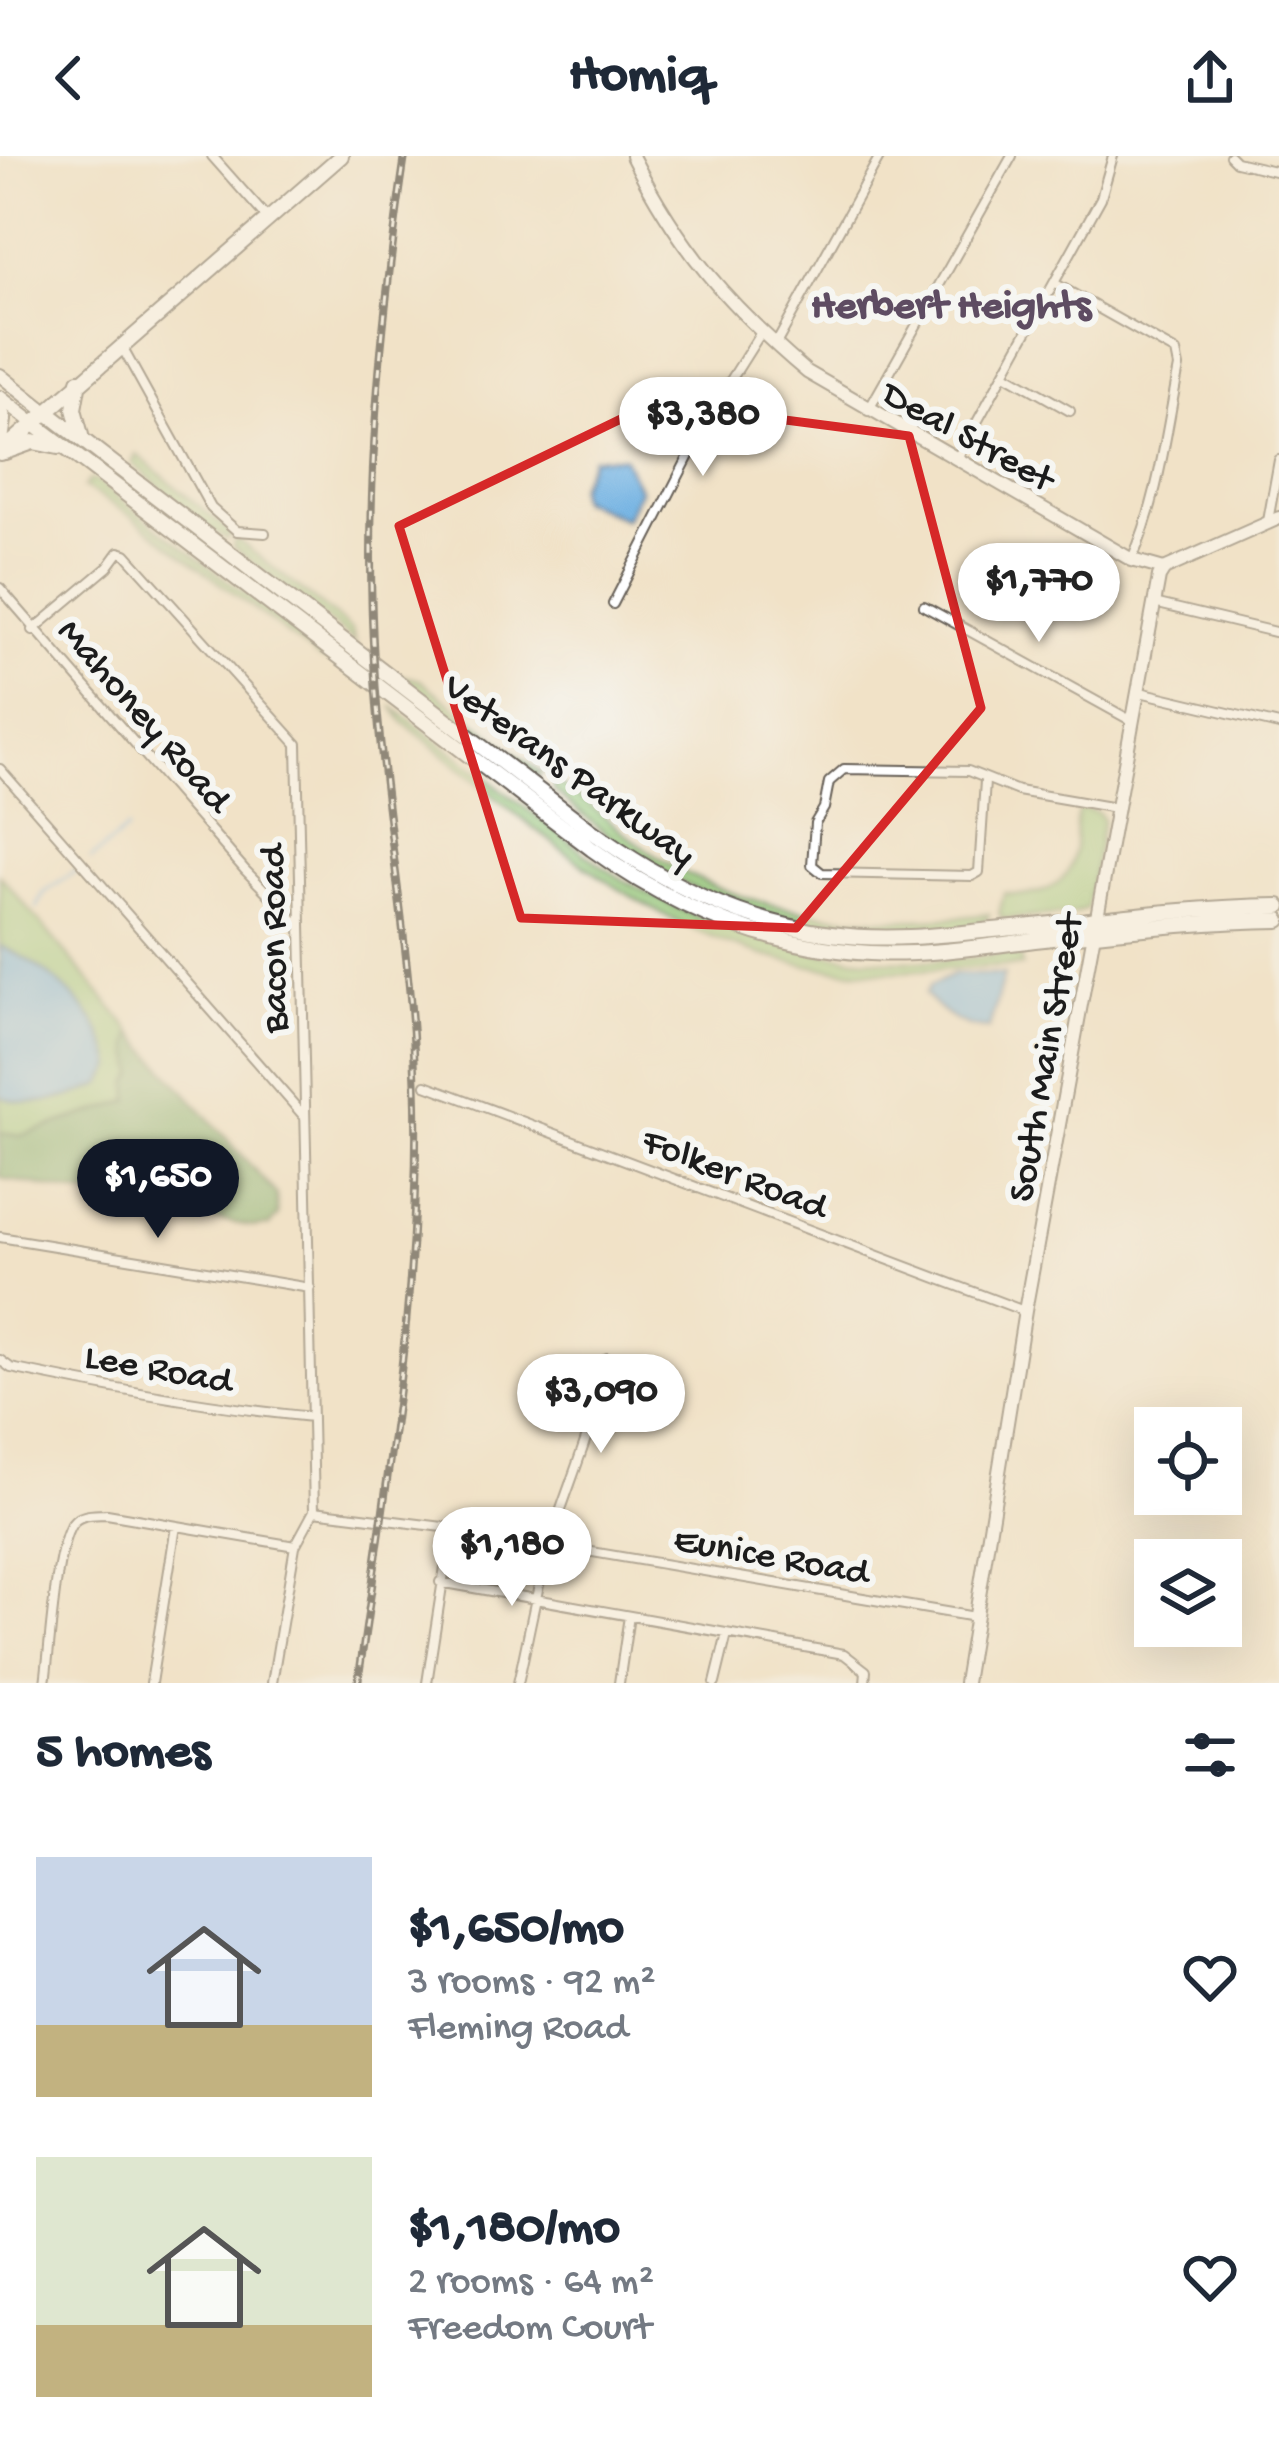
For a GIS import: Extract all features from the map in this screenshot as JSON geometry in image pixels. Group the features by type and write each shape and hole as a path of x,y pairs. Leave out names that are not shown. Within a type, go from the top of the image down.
{"main road":[{"path":"0,451 341,156"},
{"path":"80,381 74,410 83,440"},
{"path":"0,408 4,420 0,451"},
{"name":"Veterans Parkway","path":"46,411 590,830 636,863 698,896 786,926 870,938 1279,920"},
{"name":"Veterans Parkway","path":"33,422 592,849 692,910 782,940 869,953 953,950 1215,907 1279,906"},
{"path":"0,451 39,442 68,450"}],"street":[{"path":"212,156 268,219"},
{"name":"Deal Street","path":"632,156 684,247 760,334 808,373 1132,560 1164,569"},
{"path":"775,345 880,156"},
{"path":"868,411 1012,156"},
{"path":"956,461 1101,199 1113,156"},
{"path":"1233,159 1279,172"},
{"path":"1054,283 1175,352 1179,367 1157,487 1132,560"},
{"path":"613,604 714,407 760,334"},
{"path":"120,344 211,508 237,531 265,533"},
{"path":"1005,374 1070,411"},
{"name":"Veterans Parkway","path":"0,375 46,411"},
{"name":"Veterans Parkway","path":"0,397 33,422"},
{"path":"1164,569 1273,520 1279,460"},
{"name":"Bacon Road","path":"33,630 119,553 126,554 297,744 314,1511"},
{"name":"South Main Street","path":"965,1683 1025,1311 1164,569"},
{"name":"Mahoney Road","path":"0,588 245,870 301,926"},
{"path":"1154,603 1279,633"},
{"path":"924,606 1133,722"},
{"path":"1140,692 1279,725"},
{"path":"0,769 304,1116"},
{"path":"985,781 983,859 979,872 972,876 815,870 815,823 824,808 829,782 844,769 968,771 1018,791 1118,808"},
{"name":"Folker Road","path":"426,1085 1025,1311"},
{"path":"0,1237 310,1288"},
{"path":"518,1683 549,1544 599,1402 608,1358"},
{"name":"Lee Road","path":"0,1360 10,1368 126,1391 312,1417"},
{"path":"272,1683 295,1546 314,1511"},
{"name":"Eunice Road","path":"314,1511 451,1528 974,1617"},
{"path":"45,1683 64,1545 73,1523 82,1515 107,1514 295,1546"},
{"path":"151,1683 176,1526"},
{"path":"427,1683 451,1528"},
{"path":"440,1582 848,1657 866,1671 865,1683"},
{"path":"619,1683 628,1616"},
{"path":"716,1683 728,1634"}],"highlighted area":[{"path":"654,403 909,436 981,708 796,928 521,918 399,526"}],"green space":[{"path":"136,454 231,533 227,539 132,463"},
{"path":"89,480 338,664 320,659 133,517 84,487"},
{"path":"134,492 183,522 368,670"},
{"path":"235,538 352,630 356,643 233,547"},
{"path":"399,675 420,680 542,774 534,776 519,766"},
{"path":"392,706 603,867 698,917 798,949 850,957 903,961 1010,953 1020,957 1022,966 840,970 775,959 715,939 658,912 553,843 403,722"},
{"path":"552,780 664,861 741,896 781,907 863,918 989,914 988,918 950,930 872,930 765,914 697,890 634,854 554,791"},
{"path":"1085,809 1103,820 1087,909 1003,919 999,914 1004,893 1036,893 1063,878 1073,858 1077,816"},
{"path":"597,844 673,890 718,910 895,944 976,940 944,946 857,947 794,939 703,910"},
{"path":"0,875 175,1086 20,1136 0,1133"},
{"path":"132,1032 276,1194 278,1215 269,1226 254,1227 0,1178 0,1133 20,1136 130,1101 129,1083 135,1074"}],"water":[{"path":"623,457 640,490 625,519 579,499 578,487 592,458"},
{"path":"0,946 54,979 86,1011 113,1067 101,1085 37,1102 0,1096"},
{"path":"955,974 1004,975 989,1029 953,1019 925,994 930,986"}],"waterway":[{"path":"91,859 127,829"},
{"path":"37,908 44,893 79,869"}],"railway":[{"path":"358,1683 398,1395 415,1178 414,1049 378,718 371,598 376,408 405,156"}],"district":[{"name":"Herbert Heights","path":"951,301"}]}
